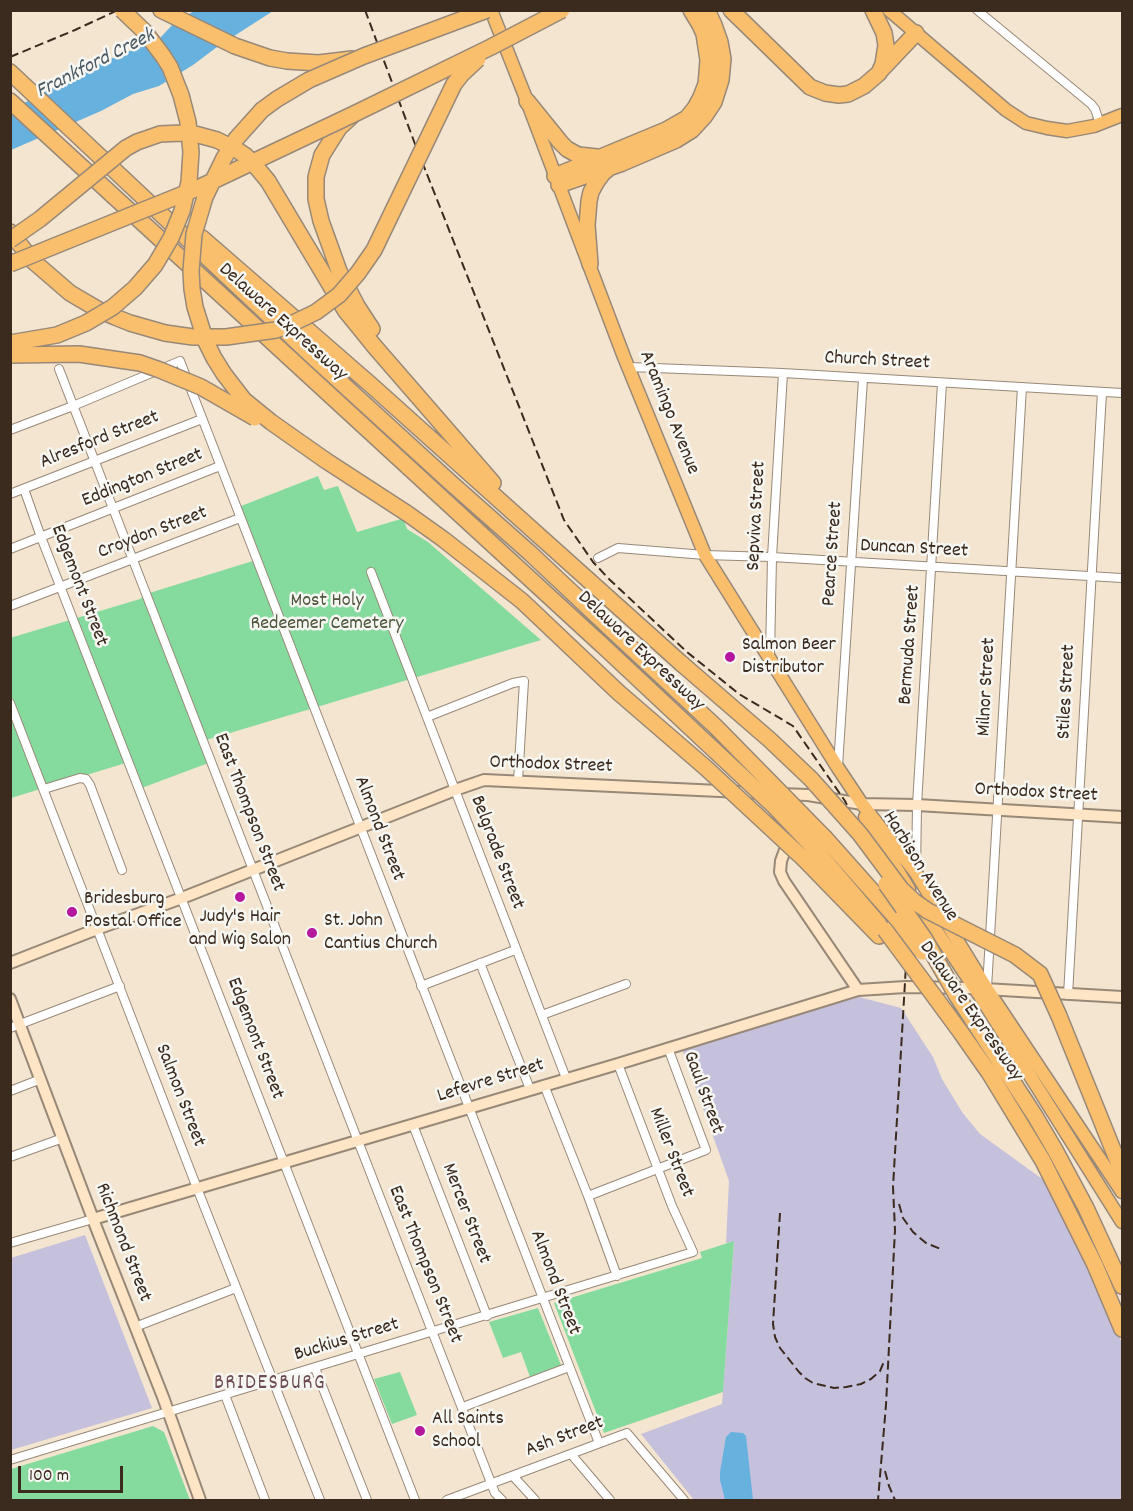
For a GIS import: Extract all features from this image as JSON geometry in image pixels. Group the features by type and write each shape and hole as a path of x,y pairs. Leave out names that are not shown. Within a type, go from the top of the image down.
{"highway":[{"path":"10,343 41,338 72,329 100,315 119,302 155,265 171,238 182,211 189,182 191,152 183,102 176,81 163,56 145,33 122,10"},
{"path":"161,10 235,46 270,58 319,63 364,56"},
{"path":"10,264 187,193 354,114 562,10"},
{"path":"527,101 567,149 578,155 606,162 676,125 687,118 695,108 706,84 708,60 704,34 691,10"},
{"path":"557,180 676,140 692,130 704,117 714,102 721,80 723,59 720,42 706,10"},
{"path":"730,10 806,82 817,90 831,94 848,94 864,87 916,33"},
{"path":"873,10 880,22 886,45 879,73"},
{"path":"325,460 244,400 224,374 206,342 197,315 192,289 191,252 198,216 205,197 236,139 261,110 292,89 364,56 492,13"},
{"path":"10,232 33,261 70,292 99,310 130,323 165,333 193,337 226,337 276,330 316,312 339,295 358,273 374,250 454,84 491,47"},
{"name":"Delaware Expressway","path":"10,72 321,364 530,553 717,727 937,1000 990,1074 1043,1161 1086,1208 1122,1286"},
{"name":"Delaware Expressway","path":"12,102 602,645 775,807 815,849 898,920 957,996 1035,1116 1122,1329"},
{"path":"354,114 339,128 326,146 318,165 315,188 318,210 339,271 366,322 423,401"},
{"path":"74,130 363,377 682,664 761,732 811,779 860,834 901,889 915,902 928,911 1015,955 1040,974 1120,1161 1122,1172"},
{"path":"10,240 40,219 126,148 137,142 160,134 195,134 217,140 237,150 261,171 268,181 345,310 486,475 574,567"},
{"path":"590,264 587,219 589,201 606,162"},
{"path":"10,355 79,354 121,359 160,369 221,398 325,460 443,539 522,601 618,692 706,768 815,849"},
{"path":"682,664 813,794 861,850 924,938 957,996"}],"main road":[{"path":"889,10 1006,110 1026,123 1067,131 1100,124 1122,115"},
{"name":"Aramingo Avenue","path":"492,13 680,497 705,555 862,804"},
{"name":"Harbison Avenue","path":"862,804 916,873 981,989 1122,1222"},
{"name":"Harbison Avenue","path":"862,804 865,819 913,895 1122,1192"}],"street":[{"path":"977,10 1091,104 1098,115 1100,124"},
{"name":"Almond Street","path":"73,406 180,361 599,1443"},
{"name":"Church Street","path":"629,367 783,373 1122,393"},
{"name":"East Thompson Street","path":"59,369 495,1493 502,1500"},
{"name":"Sepviva Street","path":"770,661 772,557 783,373"},
{"name":"Pearce Street","path":"838,768 863,379"},
{"name":"Bermuda Street","path":"916,873 917,805 942,383"},
{"name":"Milnor Street","path":"981,989 998,809 1022,387"},
{"name":"Stiles Street","path":"1068,994 1102,392"},
{"path":"10,430 73,406"},
{"name":"Alresford Street","path":"10,494 202,419"},
{"name":"Eddington Street","path":"10,549 220,466"},
{"name":"Edgemont Street","path":"24,489 415,1500"},
{"name":"Croydon Street","path":"10,606 240,518"},
{"name":"Duncan Street","path":"598,558 618,548 705,555 1122,578"},
{"name":"Belgrade Street","path":"371,572 566,1078"},
{"path":"427,717 513,683 524,681 518,781"},
{"name":"Salmon Street","path":"10,703 320,1500"},
{"path":"44,789 80,778 86,779 122,870"},
{"name":"Orthodox Street","path":"10,963 484,780 808,795 862,804 1122,817"},
{"path":"808,795 802,801 794,822 781,861 780,872 858,990"},
{"path":"421,986 515,950"},
{"path":"480,963 530,1089"},
{"path":"542,1015 626,984"},
{"path":"16,1027 120,986"},
{"name":"Lefevre Street","path":"10,1243 618,1064 858,990 905,987 981,989 1122,997"},
{"name":"Richmond Street","path":"10,999 16,1027 41,1079 200,1500"},
{"name":"Gaul Street","path":"657,1168 706,1149 668,1048"},
{"name":"Miller Street","path":"618,1064 672,1206 693,1252"},
{"path":"10,1092 41,1079"},
{"path":"544,1086 617,1276"},
{"name":"Mercer Street","path":"412,1125 487,1316"},
{"path":"10,1157 63,1138"},
{"path":"588,1196 657,1168"},
{"name":"Buckius Street","path":"10,1460 693,1252"},
{"path":"135,1327 236,1288"},
{"path":"463,1407 569,1367"},
{"path":"315,1368 367,1500"},
{"path":"225,1395 265,1500"},
{"name":"Ash Street","path":"447,1500 627,1433 684,1500"},
{"path":"571,1454 610,1500"},
{"path":"513,1476 535,1500"},
{"path":"489,1500 495,1493"}],"shaded area":[{"path":"859,997 901,1008 933,1057 942,1079 962,1112 980,1134 1045,1181 1063,1205 1122,1343 1122,1500 694,1500 641,1434 722,1404 734,1242 726,1243 729,1181 682,1049"},
{"path":"85,1235 152,1408 11,1450 11,1258"}],"green space":[{"name":"Most Holy Redeemer Cemetery","path":"318,476 324,490 338,486 357,532 401,519 407,529 428,542 541,640 203,741 211,762 139,789 129,762 11,798 10,638 140,599 146,594 256,560 236,508"},
{"path":"734,1241 723,1392 604,1433 554,1303 702,1258 700,1252"},
{"path":"538,1308 561,1365 530,1377 521,1352 503,1358 489,1322"},
{"path":"400,1372 417,1415 392,1424 374,1379"},
{"path":"153,1426 164,1432 190,1500 11,1500 11,1469"}],"water":[{"name":"Frankford Creek","path":"194,11 273,11 159,86 133,94 101,111 11,150 11,110 96,65 160,38 174,23"},
{"path":"731,1432 743,1433 746,1436 753,1500 725,1500 720,1472 726,1437"}],"railway":[{"path":"10,57 118,10"},
{"path":"365,10 415,144 564,520 593,562 687,652 739,694 793,726 845,801 851,814 890,872 901,900 906,932 906,965 893,1187 895,1230 886,1405 878,1500"},
{"path":"899,1204 903,1218 913,1232 926,1243 943,1250"},
{"path":"780,1213 773,1324 780,1348 805,1378 813,1383 834,1388 861,1384 871,1379 880,1371 885,1359"},
{"path":"885,1471 895,1500"}],"place":[{"name":"Salmon Beer Distributor","path":"730,657"},
{"name":"Judy's Hair and Wig Salon","path":"240,897"},
{"name":"Bridesburg Postal Office","path":"72,912"},
{"name":"St. John Cantius Church","path":"312,933"},
{"name":"All Saints School","path":"420,1431"}],"district":[{"name":"BRIDESBURG","path":"270,1385"}]}
